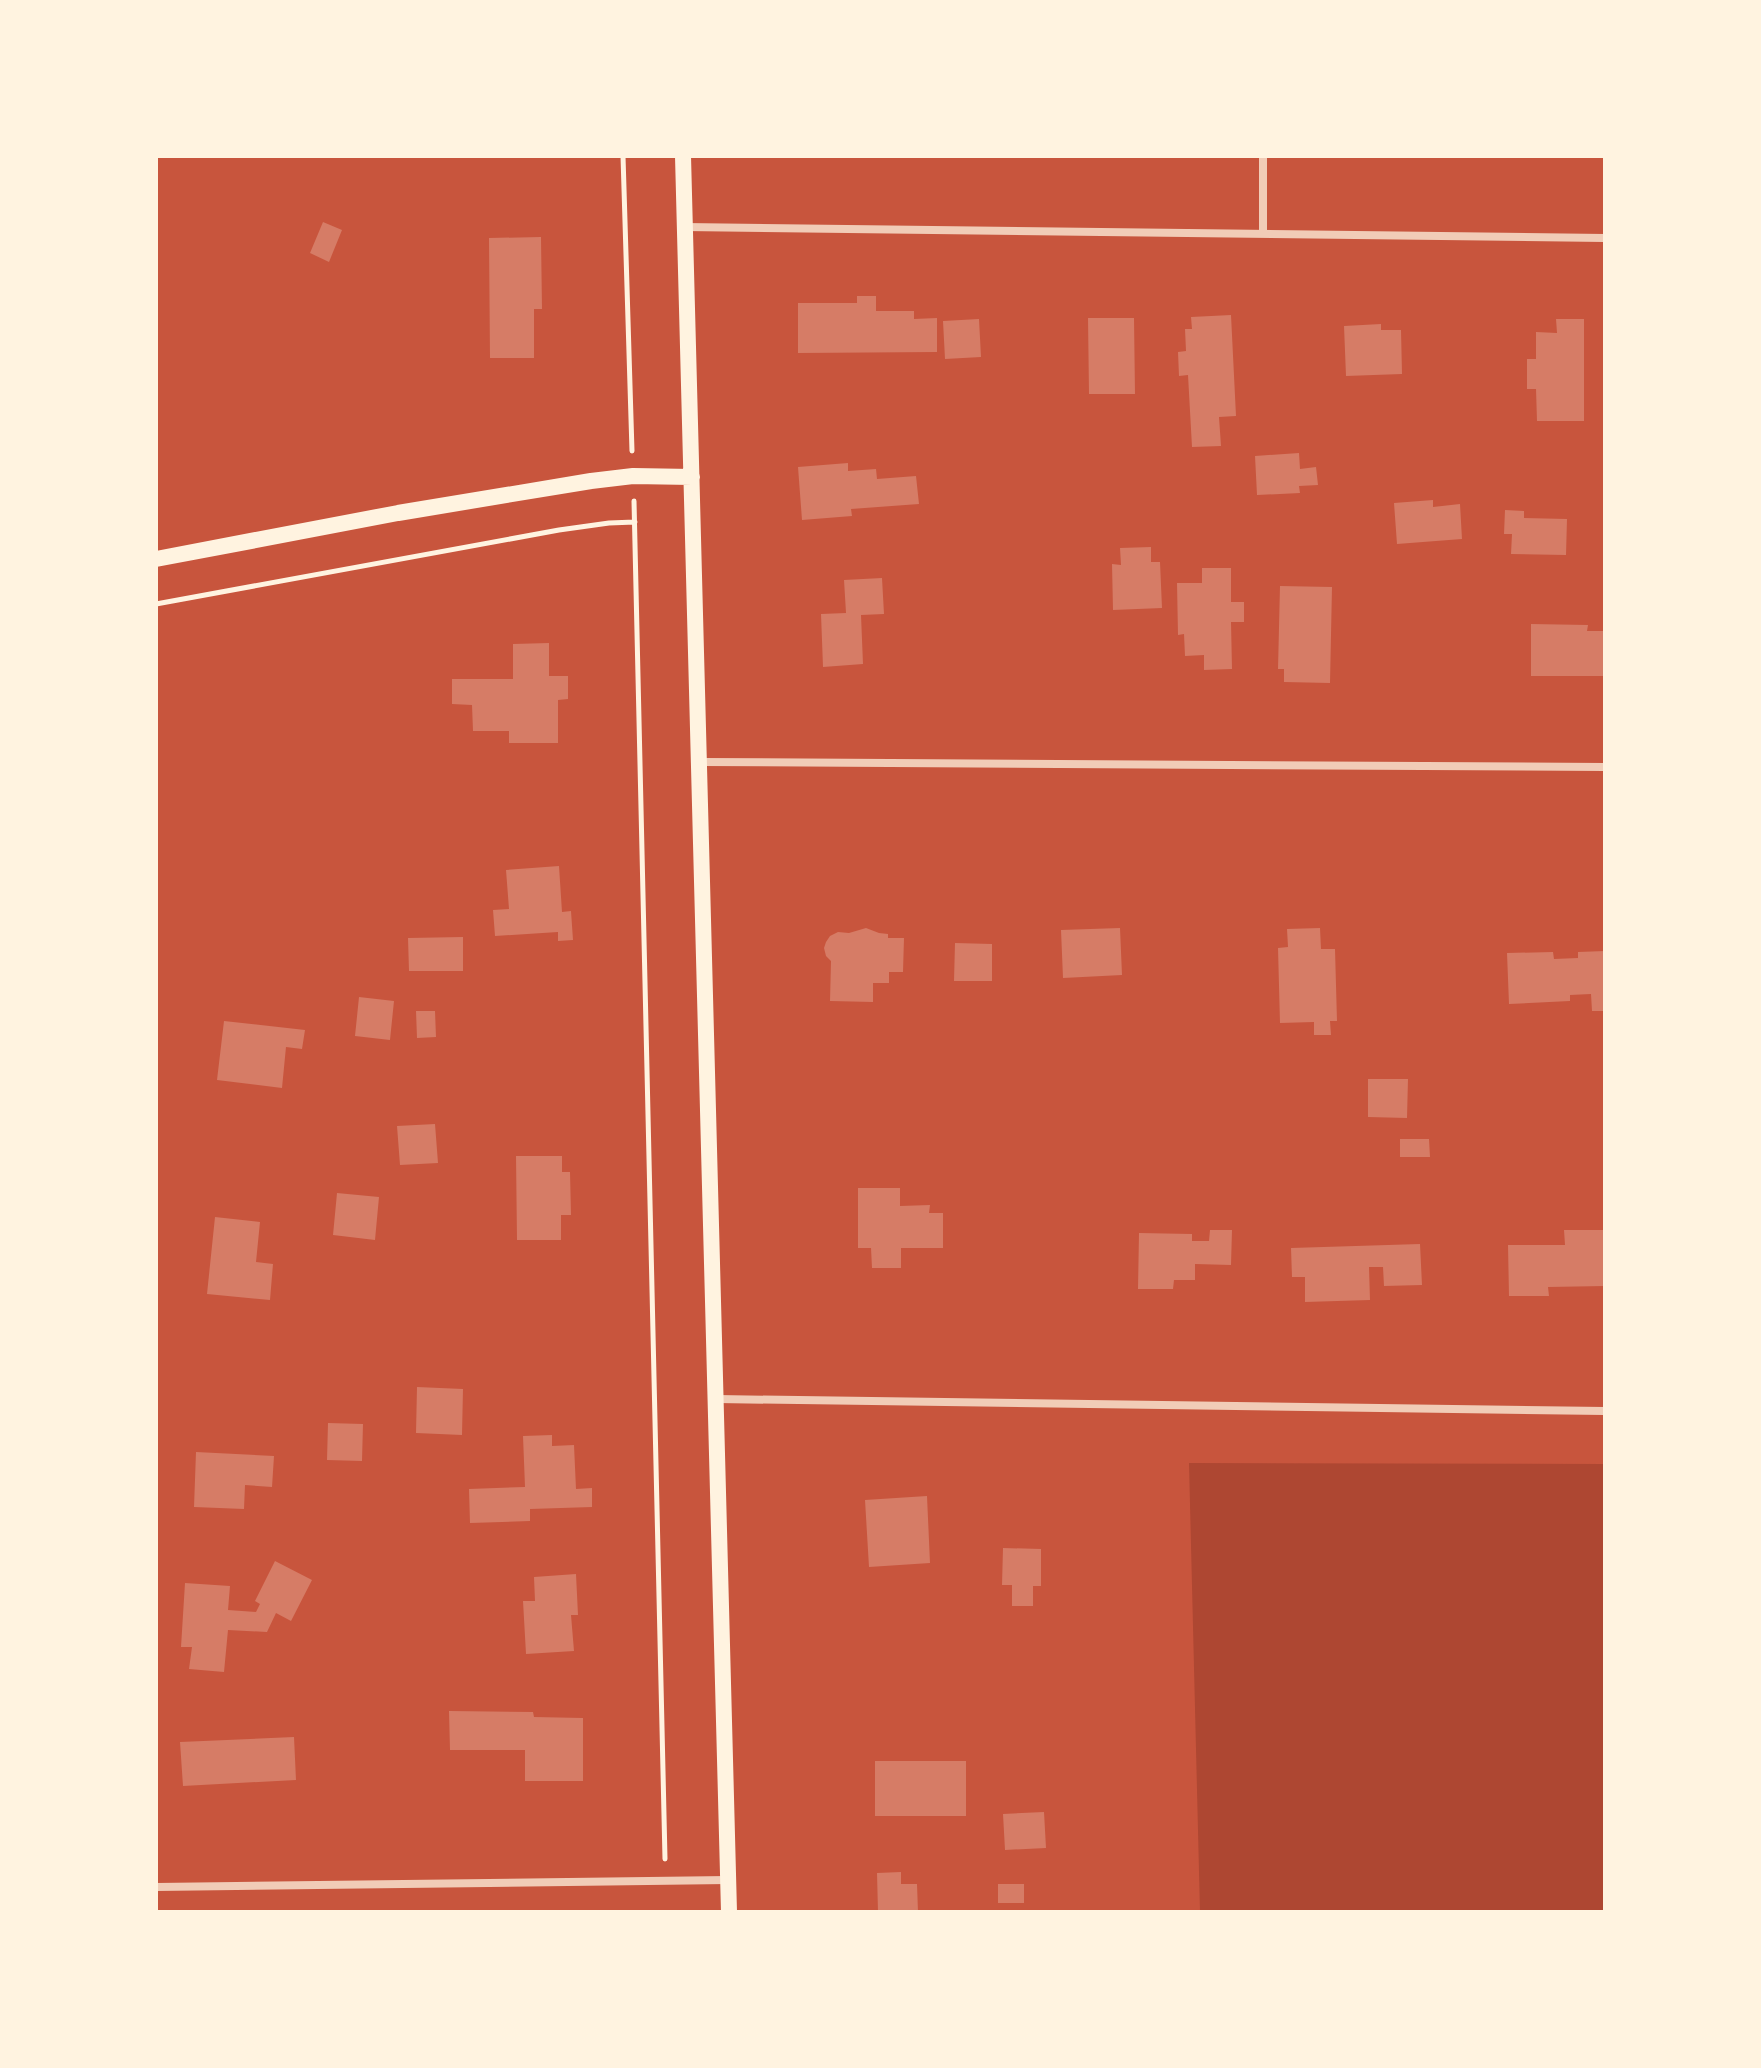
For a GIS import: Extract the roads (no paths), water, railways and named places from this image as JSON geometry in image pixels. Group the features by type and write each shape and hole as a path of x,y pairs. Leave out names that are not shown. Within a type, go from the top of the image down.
{"main road":[{"path":"683,156 729,1912"},
{"path":"156,560 509,494 633,476 692,477"}],"street":[{"path":"1263,156 1263,234"},
{"path":"684,227 1605,238"},
{"path":"701,762 1605,767"},
{"path":"717,1399 1605,1411"},
{"path":"156,1887 729,1880"}]}
